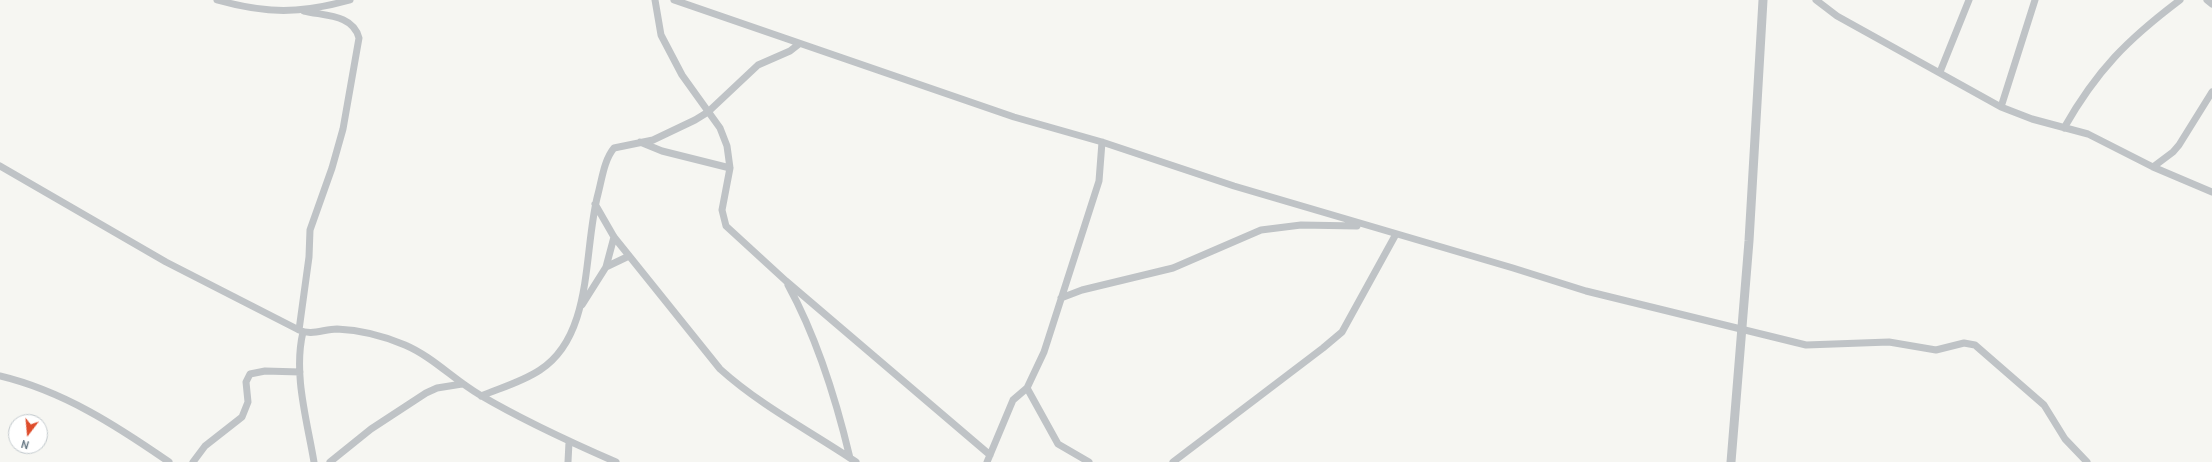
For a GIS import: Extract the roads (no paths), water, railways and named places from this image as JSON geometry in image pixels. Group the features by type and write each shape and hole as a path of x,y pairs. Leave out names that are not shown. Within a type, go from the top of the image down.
{"street":[{"path":"216,0 248,9 304,11 348,21 357,30 359,38 343,129 332,168 310,230 299,356 300,372 314,462"},
{"path":"304,11 350,0"},
{"path":"655,0 661,35 682,75 720,128 727,146 730,168 722,210 726,226 786,281 988,459 1013,400 1027,388 1044,352 1099,181 1102,142"},
{"path":"674,0 1014,117 1102,142 1234,186 1586,291 1813,346 1856,342 1889,342 1936,350 1964,343 1975,345 2044,405 2065,439 2087,462"},
{"path":"1731,462 1751,214 1763,0"},
{"path":"1816,0 1837,16 2001,107 2032,119 2088,134 2153,167 2212,192"},
{"path":"1940,72 1969,0"},
{"path":"2001,107 2035,0"},
{"path":"2064,128 2084,95 2117,52 2142,29 2180,0"},
{"path":"2207,0 2212,4"},
{"path":"581,306 595,204 610,152 618,146 653,140 695,120 708,112 758,65 790,51 799,44"},
{"path":"2153,167 2176,149 2212,92"},
{"path":"640,142 662,151 730,168"},
{"path":"0,166 166,262 301,331 337,329 360,331 384,337 406,345 424,355 462,384 481,396 569,442 616,462"},
{"path":"595,204 614,237 720,369 737,384 766,404 853,460"},
{"path":"1061,298 1082,290 1173,268 1261,230 1301,225 1368,226"},
{"path":"1173,462 1342,332 1396,234"},
{"path":"481,396 531,376 548,364 568,338 581,306 606,267 614,237"},
{"path":"606,267 629,256"},
{"path":"786,281 802,311 840,416 853,460"},
{"path":"193,462 205,446 242,417 248,402 246,382 250,374 264,371 300,372"},
{"path":"0,376 48,391 116,425 169,462"},
{"path":"330,462 371,429 426,392 436,388 462,384"},
{"path":"1027,388 1058,444 1089,462"},
{"path":"568,462 569,442"}]}
